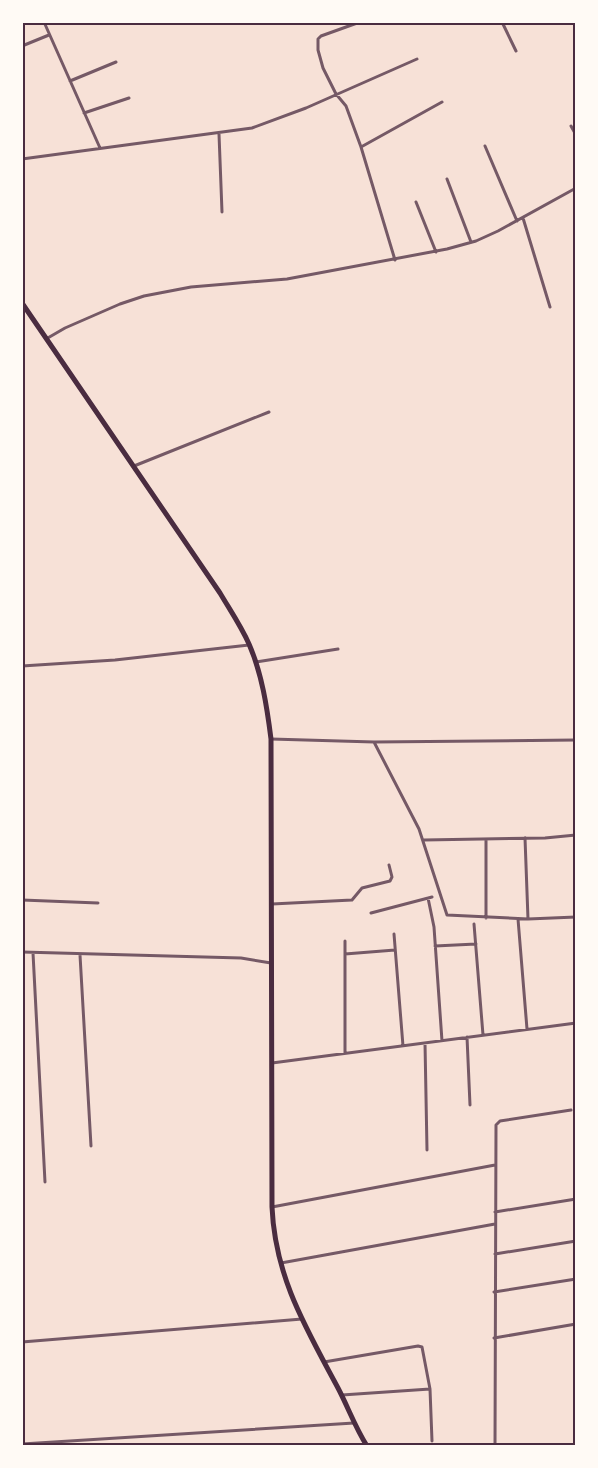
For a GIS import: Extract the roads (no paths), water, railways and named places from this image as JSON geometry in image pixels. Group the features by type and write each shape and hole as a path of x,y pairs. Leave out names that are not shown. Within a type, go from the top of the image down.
{"main road":[{"path":"22,303 220,593 249,645 256,662 266,700 270,740 272,1207 274,1236 286,1284 367,1446"}],"street":[{"path":"44,22 100,148"},
{"path":"360,22 321,36 318,39 318,50 323,68 336,94 346,106 361,147 395,260"},
{"path":"502,22 516,51"},
{"path":"22,46 49,35"},
{"path":"22,160 252,128 277,120 417,59"},
{"path":"70,81 116,62"},
{"path":"84,113 129,98"},
{"path":"361,147 442,102"},
{"path":"571,126 576,135"},
{"path":"219,134 222,212"},
{"path":"485,146 517,221"},
{"path":"447,179 471,242"},
{"path":"46,340 65,328 120,304 144,296 192,287 287,279 436,252 471,242 523,218 576,188"},
{"path":"416,202 436,252"},
{"path":"523,218 550,307"},
{"path":"133,466 269,412"},
{"path":"22,666 123,659 249,645"},
{"path":"256,662 338,648"},
{"path":"270,740 374,742 576,740"},
{"path":"374,742 424,840 446,914 450,916 518,919 576,917"},
{"path":"424,840 576,835"},
{"path":"525,838 528,919"},
{"path":"486,839 486,918"},
{"path":"271,904 352,900 362,888 390,881 392,877 389,865"},
{"path":"371,913 430,898 442,1040"},
{"path":"22,900 98,903"},
{"path":"518,919 527,1029"},
{"path":"474,924 483,1035"},
{"path":"394,934 403,1046"},
{"path":"345,941 345,1053"},
{"path":"435,946 476,944"},
{"path":"345,954 395,950"},
{"path":"22,952 241,958 271,963"},
{"path":"33,953 45,1182"},
{"path":"80,955 91,1146"},
{"path":"272,1063 576,1023"},
{"path":"467,1037 470,1105"},
{"path":"425,1043 427,1150"},
{"path":"495,1446 495,1126 497,1122 571,1110"},
{"path":"272,1207 495,1165"},
{"path":"495,1212 576,1199"},
{"path":"280,1263 495,1224"},
{"path":"495,1254 576,1241"},
{"path":"494,1292 576,1279"},
{"path":"22,1342 302,1319"},
{"path":"494,1338 576,1324"},
{"path":"324,1362 421,1346 430,1389 432,1441"},
{"path":"341,1394 430,1389"},
{"path":"22,1444 354,1423"}]}
